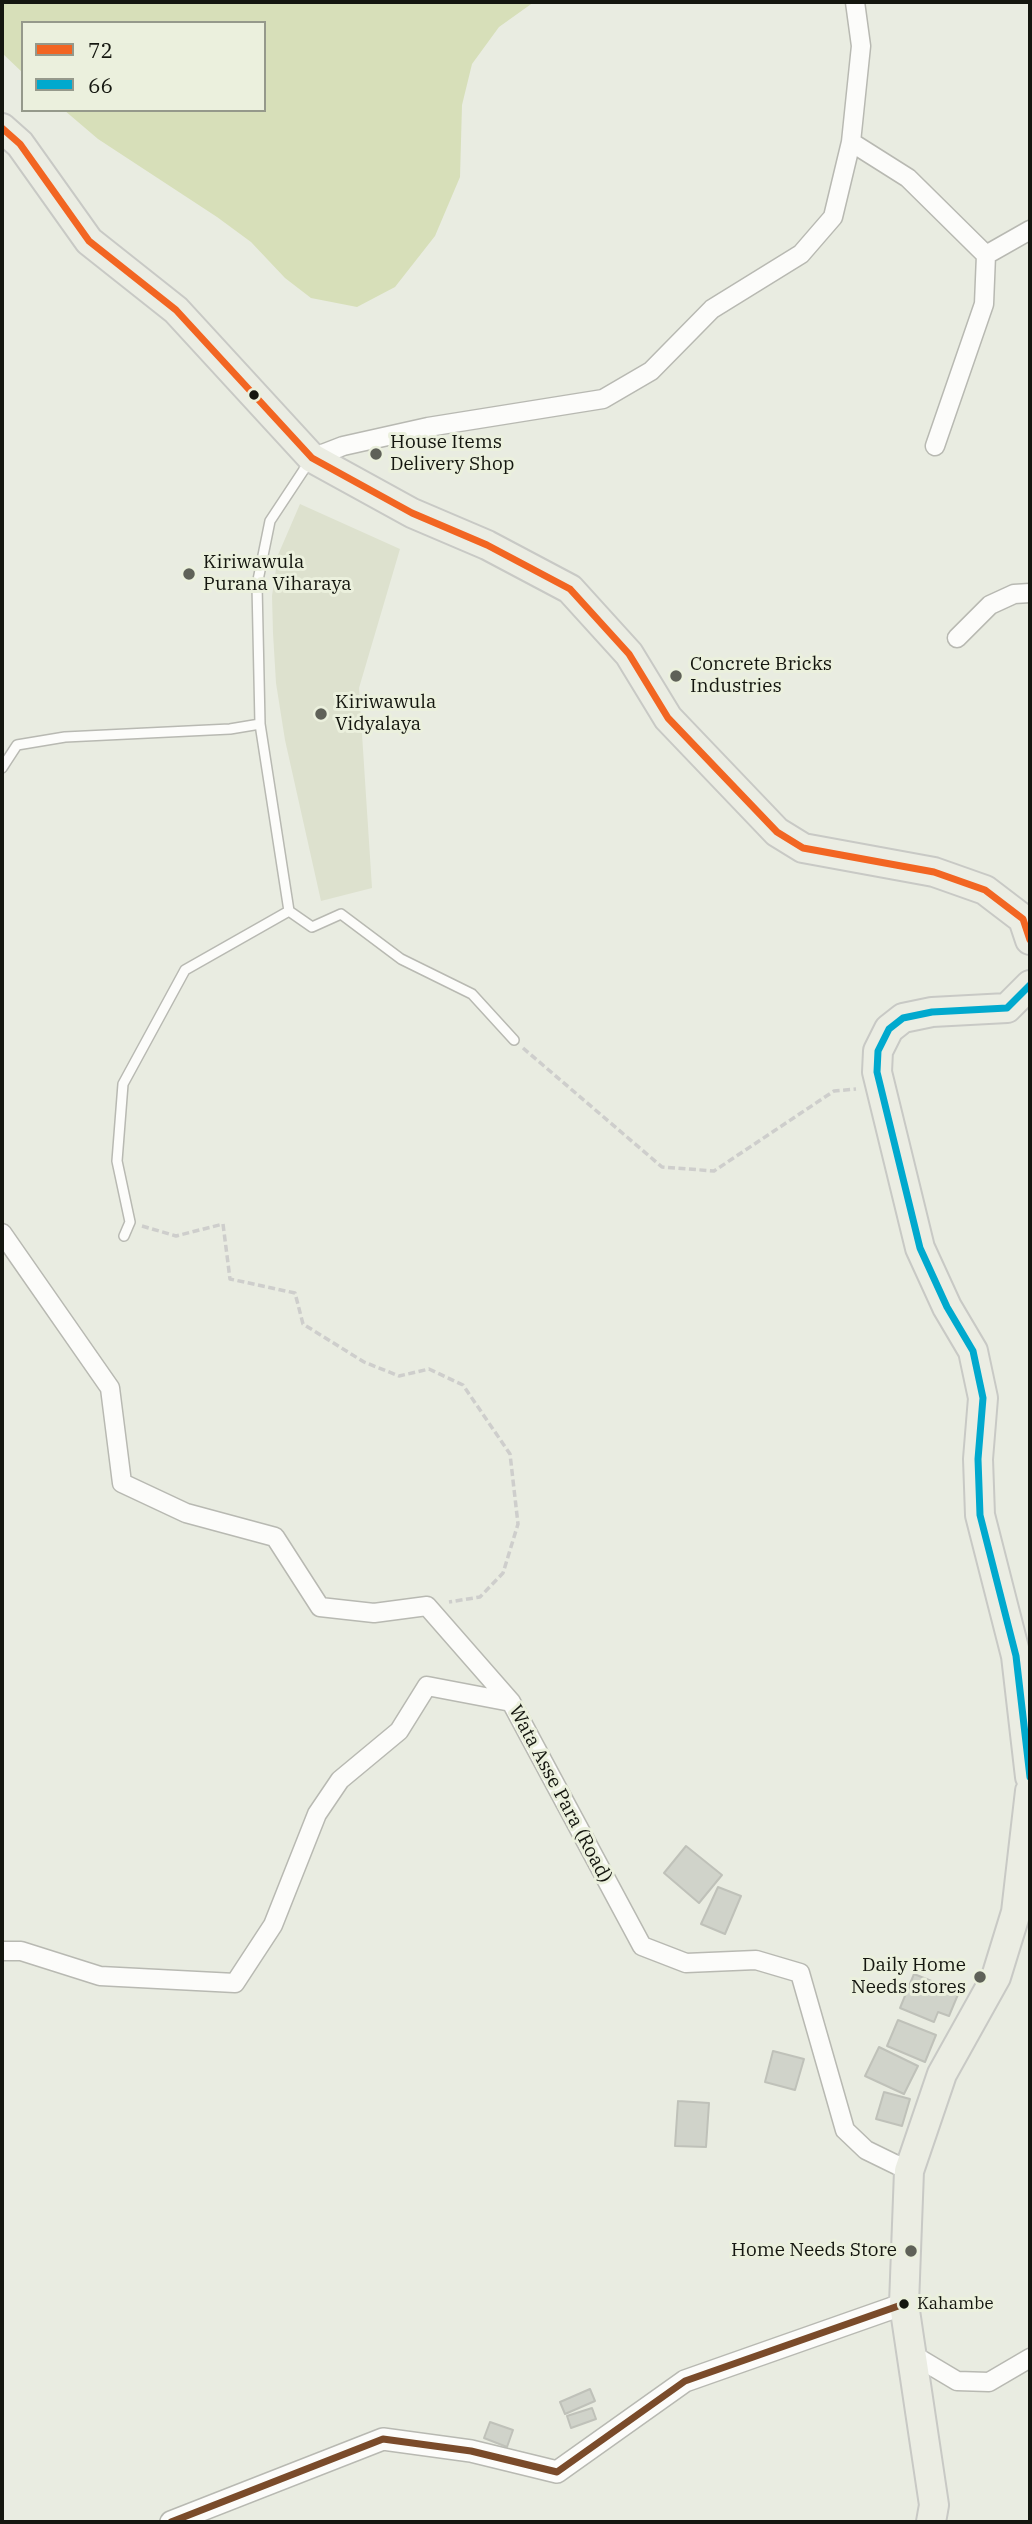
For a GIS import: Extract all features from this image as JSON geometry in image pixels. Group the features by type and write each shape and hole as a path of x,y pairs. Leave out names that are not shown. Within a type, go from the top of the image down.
{"main road":[{"path":"2,128 20,144 89,241 176,310 312,458 412,513 487,545 570,589 629,653 668,718 777,832 803,848 933,872 985,890 1023,919 1030,940"},
{"path":"1030,985 1007,1008 932,1012 903,1018 888,1030 878,1051 878,1087 920,1248 947,1307 973,1351 983,1398 978,1459 981,1516 1016,1656 1030,1777"},
{"path":"938,2516 904,2304 909,2171 942,2074 996,1977 1016,1912 1030,1791"}],"street":[{"path":"312,458 343,446 428,427 603,399 651,370 712,309 801,254 833,217 851,142 861,46 855,2"},
{"path":"851,142 908,177 986,255 984,304 935,446"},
{"path":"986,255 1030,230"},
{"path":"957,638 989,606 1014,594 1030,593"},
{"path":"2,1233 110,1388 122,1483 186,1513 275,1537 320,1606 374,1613 427,1606"},
{"name":"Wata Asse Para (Road)","path":"427,1606 511,1702 642,1946 685,1963 756,1959 800,1973 845,2130 866,2150 909,2171"},
{"path":"2,1951 21,1951 100,1976 235,1983 273,1925 317,1814 340,1780 399,1731 427,1686 511,1702"},
{"path":"171,2522 383,2439 471,2451 557,2472 685,2381 904,2304"},
{"path":"910,2353 957,2381 989,2382 1030,2358"}],"lane":[{"path":"312,458 270,521 257,585 260,724 289,911 312,927 341,914 401,960 472,994 514,1040"},
{"path":"2,768 18,746 65,737 230,729 260,724"},
{"path":"124,1236 130,1222 117,1161 123,1084 185,970 289,911"}],"path":[{"path":"514,1040 662,1167 714,1171 834,1091 878,1087"},
{"path":"130,1222 176,1236 223,1224 230,1279 295,1293 303,1324 364,1362 399,1376 429,1369 463,1385 509,1454 518,1524 503,1573 480,1597 427,1606"}],"shaded area":[{"name":"Kiriwawula Vidyalaya","path":"300,504 400,549 359,688 372,888 321,901 285,740 276,683 273,633 272,596 278,555"}],"green space":[{"path":"2,2 534,2 499,27 472,64 462,105 460,177 435,236 395,287 357,307 311,298 285,278 251,242 98,139 66,112 266,112 266,21 21,21 21,71 2,53"}],"building":[{"path":"686,1846 722,1875 699,1903 664,1873"},
{"path":"718,1887 741,1896 725,1934 701,1924"},
{"path":"914,1974 959,1992 949,2016 938,2012 934,2022 900,2008"},
{"path":"898,2020 936,2035 925,2062 887,2046"},
{"path":"879,2047 918,2066 904,2094 865,2076"},
{"path":"773,2051 804,2059 795,2090 765,2082"},
{"path":"884,2092 910,2099 902,2126 876,2119"},
{"path":"678,2101 709,2103 706,2147 675,2146"},
{"path":"590,2389 595,2401 565,2414 560,2402"},
{"path":"592,2408 596,2419 571,2428 567,2416"},
{"path":"490,2422 513,2430 507,2447 484,2438"}],"transit line":[{"name":"72","path":"2,128 20,144 89,241 176,310 312,458 412,513 487,545 570,589 629,654 668,718 777,832 803,848 934,872 985,890 1023,919 1030,940"},
{"name":"66","path":"1030,985 1007,1008 932,1012 903,1018 889,1029 878,1051 877,1072 920,1248 947,1307 973,1351 983,1398 978,1459 980,1515 1016,1656 1030,1777"},
{"path":"171,2522 383,2439 471,2451 557,2472 685,2381 904,2304"}],"place":[{"name":"House Items Delivery Shop","path":"376,454"},
{"name":"Kiriwawula Purana Viharaya","path":"189,574"},
{"name":"Concrete Bricks Industries","path":"676,676"},
{"name":"Kiriwawula Vidyalaya","path":"321,714"},
{"name":"Daily Home Needs stores","path":"980,1977"},
{"name":"Home Needs Store","path":"911,2251"},
{"name":"Kahambe","path":"904,2304"}]}
